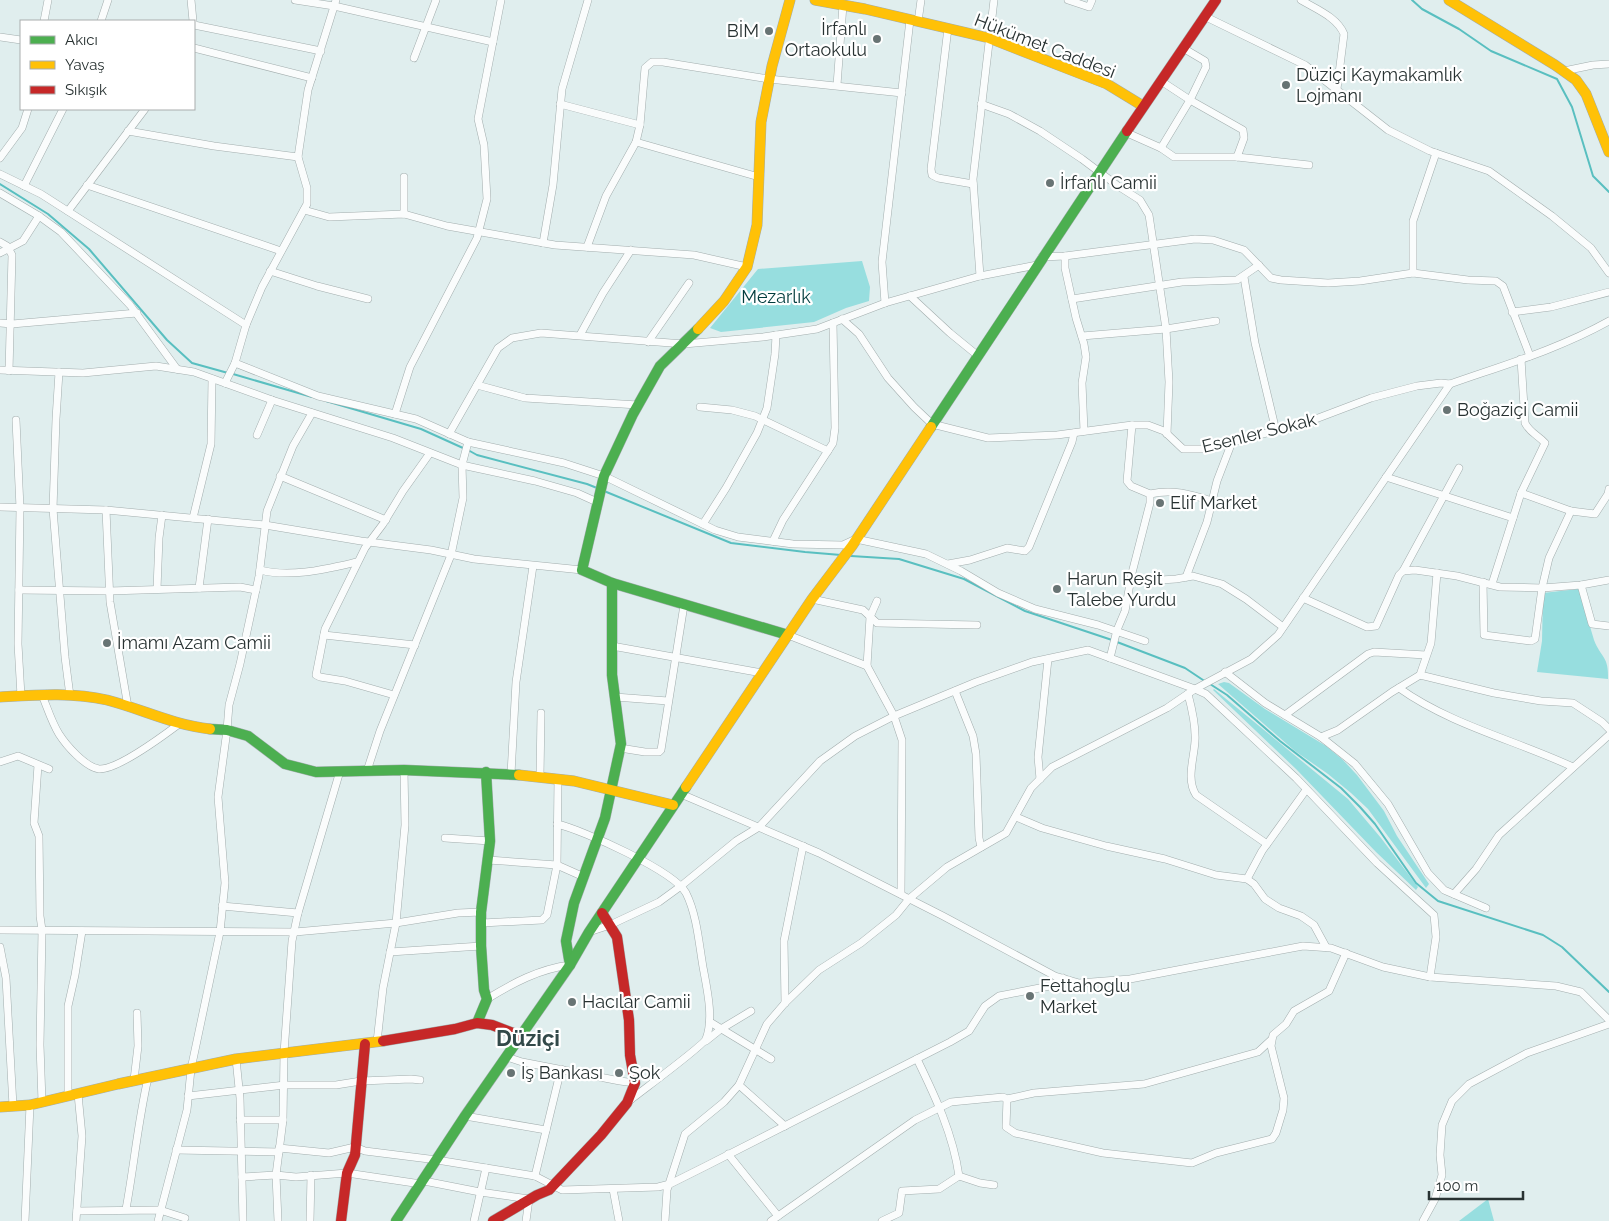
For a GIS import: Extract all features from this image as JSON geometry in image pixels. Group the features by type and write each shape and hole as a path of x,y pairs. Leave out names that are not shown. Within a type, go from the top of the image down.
{"street":[{"path":"44,20 48,0"},
{"path":"101,20 108,0"},
{"path":"192,0 193,20"},
{"path":"295,0 335,3 493,42"},
{"path":"414,58 436,0"},
{"path":"395,414 410,367 478,238 487,199 484,145 478,119 501,0"},
{"path":"543,243 553,185 562,89 588,0"},
{"path":"582,570 597,500 604,478 638,405 660,366 684,344 724,301 747,267 757,225 761,122 769,79 790,0"},
{"name":"Hükümet Caddesi","path":"815,0 989,38 1107,84 1142,106"},
{"path":"885,303 882,262 902,93 914,21 921,0"},
{"path":"980,276 973,184 994,0"},
{"path":"1068,0 1089,7 1092,0"},
{"path":"396,1221 465,1116 570,965 589,932 639,860 673,805 812,599 854,542 1142,106 1216,0"},
{"path":"1301,0 1341,26 1344,34 1337,89"},
{"path":"1449,0 1576,80 1586,94 1609,152"},
{"path":"225,382 234,365 246,325 270,271 307,204 307,188 298,157 308,90 335,3"},
{"path":"837,85 843,5"},
{"path":"1204,16 1305,65 1388,130 1436,153 1489,171 1552,216 1591,248 1609,273"},
{"path":"195,23 321,51"},
{"path":"948,28 931,169 932,175 938,178 973,184"},
{"path":"0,37 20,40"},
{"path":"195,48 312,78"},
{"path":"1161,148 1190,100 1206,67 1205,61 1183,48"},
{"path":"587,247 606,196 636,142 640,125 645,68 652,62 663,62 769,79 902,93"},
{"path":"1564,72 1592,65 1609,64"},
{"path":"1161,81 1243,130 1244,138 1237,157"},
{"path":"560,104 640,125"},
{"path":"981,104 1025,122 1140,200 1149,215 1166,329 1169,382 1167,434"},
{"path":"0,158 22,128 28,110"},
{"path":"24,186 62,110"},
{"path":"68,211 144,110"},
{"path":"128,131 214,146 298,157"},
{"path":"1125,132 1161,148 1174,157 1237,157 1309,165"},
{"path":"636,142 759,177"},
{"path":"1413,273 1412,220 1436,153"},
{"path":"0,174 41,194 246,325"},
{"path":"404,176 404,214"},
{"path":"87,185 281,251"},
{"path":"0,192 61,232 137,313 177,369"},
{"path":"304,210 329,217 404,214 447,226 543,243 694,255 747,267"},
{"path":"0,253 23,241 39,216"},
{"path":"449,434 498,348 512,338 541,333 684,344 776,335 817,329 885,303 1039,261 1153,243 1195,239 1213,240 1244,250 1271,278 1281,280 1328,283 1360,281 1413,273 1468,280 1496,281 1503,286 1530,356"},
{"path":"0,242 9,249 12,255 12,324 9,370"},
{"path":"580,336 603,293 632,250"},
{"path":"1065,256 1065,268 1086,357 1082,382 1084,431"},
{"path":"1072,299 1182,282 1237,280 1259,265"},
{"path":"270,271 317,286 368,299"},
{"path":"1244,277 1255,343 1276,431"},
{"path":"648,342 689,283"},
{"path":"1512,312 1551,307 1609,292"},
{"path":"910,296 950,333 977,354"},
{"path":"0,323 12,324 137,313"},
{"path":"842,319 858,334 888,378 932,424"},
{"path":"1082,336 1166,329 1216,321"},
{"path":"665,1221 670,1184 686,1134 724,1102 739,1085 768,1024 819,970 861,943 947,867 1006,833 1031,788 1052,767 1167,708 1215,677 1251,659 1278,635 1450,384 1583,335 1609,321"},
{"path":"773,541 782,520 833,443 835,428 833,323"},
{"path":"704,524 757,433 762,420 766,408 775,354 776,335"},
{"path":"1492,584 1521,493 1544,444 1540,438 1529,430 1525,423 1521,359"},
{"path":"234,365 318,396 416,419 467,444 564,463 604,478 704,524 738,537 793,544 842,545 854,542 926,554 948,564 998,593 1035,609 1117,630 1144,641"},
{"path":"0,370 83,373 156,366 194,372 272,400 393,438 430,453 597,500"},
{"path":"59,372 53,509 70,696"},
{"path":"193,518 211,444 212,379"},
{"name":"Esenler Sokak","path":"932,424 988,438 1074,433 1132,425 1148,425 1167,434 1183,449 1206,449 1305,423 1371,398 1417,386 1441,382 1450,384"},
{"path":"477,385 525,398 638,405"},
{"path":"257,435 272,400"},
{"path":"700,408 732,410 755,416 828,451"},
{"path":"158,1221 187,1110 191,1069 220,932 225,883 218,797 229,705 240,664 260,570 267,511 293,446 312,413"},
{"path":"16,420 20,508 18,644 21,696"},
{"path":"1132,425 1127,481 1132,486 1150,494 1165,490 1212,501"},
{"path":"948,564 970,560 1007,548 1025,551 1029,547 1069,450 1074,433"},
{"path":"1186,577 1207,522 1217,481 1232,442"},
{"path":"367,771 394,695 451,555 463,498 462,463 467,444"},
{"path":"394,695 316,675 324,635 357,562 430,453"},
{"path":"1303,598 1367,627 1376,626 1399,575 1403,571 1459,468"},
{"path":"280,476 386,520"},
{"path":"1386,477 1513,518"},
{"path":"1521,493 1571,511 1595,514 1609,492"},
{"path":"1110,658 1112,644 1125,610 1130,582 1150,503 1150,494"},
{"path":"0,507 106,510 265,525 431,550 474,560 582,570 612,583 788,635 867,666"},
{"path":"106,510 110,602 128,707"},
{"path":"1484,582 1484,635 1535,640 1542,588 1550,558 1571,511"},
{"path":"157,590 162,515"},
{"path":"199,588 208,519"},
{"path":"260,570 292,573 357,562"},
{"path":"511,774 516,682 532,566"},
{"path":"1403,571 1415,570 1437,573 1500,587 1542,588 1581,585 1609,580"},
{"path":"1321,737 1338,730 1420,675 1431,643 1437,573"},
{"path":"1130,582 1193,576 1222,584 1283,626"},
{"path":"570,965 566,941 574,903 605,818 620,748 612,675 612,583"},
{"path":"1581,585 1592,624 1609,626"},
{"path":"19,590 109,591 240,587 256,590"},
{"path":"812,599 863,610 877,623 977,625"},
{"path":"877,601 870,617 867,666 894,716 902,740 901,894"},
{"path":"620,748 645,752 659,752 661,750 684,605"},
{"path":"324,635 415,645"},
{"path":"612,646 762,674"},
{"path":"589,932 610,925 659,902 681,886 758,827 820,761 855,736 894,716 1032,662 1088,650 1206,694 1306,790 1377,863 1434,915 1436,937 1430,977"},
{"path":"1285,715 1368,654 1374,652 1426,655"},
{"path":"1040,779 1038,757 1048,659"},
{"path":"1225,672 1265,703 1321,737 1355,764 1388,804 1428,873 1444,890 1486,908"},
{"path":"1420,675 1494,693 1541,701 1573,703 1602,722 1609,729"},
{"path":"1399,688 1437,711 1573,767"},
{"path":"955,691 973,736 976,754 981,848"},
{"path":"1188,694 1193,710 1195,740 1192,788 1196,795 1267,844"},
{"path":"42,695 58,733 73,751 90,766 99,769 108,768 154,743 179,724"},
{"path":"0,696 70,696 106,700 179,724 227,730 248,736 285,764 316,772 404,770 511,774 558,779 673,805"},
{"path":"615,696 668,701"},
{"path":"540,777 541,713"},
{"path":"1454,894 1476,869 1499,835 1609,735"},
{"path":"0,770 0,762 18,756 50,769"},
{"path":"38,765 34,823 39,836 40,916 42,930 40,1045 42,1102"},
{"path":"377,1042 383,988 396,923 405,825 404,770"},
{"path":"278,1221 276,1175 283,1120 284,1053 292,941 298,913 340,771"},
{"path":"486,772 490,841 481,912 481,946 484,990 487,999"},
{"path":"482,923 542,920 547,916 557,866 558,779"},
{"path":"1247,879 1267,844 1306,790"},
{"path":"681,794 802,846 901,894 1055,976 1079,983 1130,979 1303,946 1326,948 1346,953 1383,967 1430,977 1556,986 1581,992 1609,1020"},
{"path":"1016,817 1042,828 1106,846 1165,859 1216,875 1247,879 1254,884 1264,899 1314,924 1326,948"},
{"path":"556,824 619,848 681,886 686,893 693,912 706,984 710,1022 706,1041"},
{"path":"445,838 490,841"},
{"path":"785,1004 784,940 802,846"},
{"path":"488,860 557,866 584,877"},
{"path":"222,906 298,913"},
{"path":"0,930 295,932 396,923 458,913 481,912"},
{"path":"602,913 617,937 629,1020 630,1055 635,1082 627,1103"},
{"path":"76,1221 82,1136 73,1095 68,1006 76,975 82,931"},
{"path":"0,946 6,978 13,1106"},
{"path":"390,952 481,946"},
{"path":"1007,1099 1006,1127 1015,1134 1103,1153 1192,1163 1216,1153 1272,1139 1276,1133 1283,1110 1284,1098 1271,1046 1273,1035 1286,1024 1294,1011 1329,991 1346,953"},
{"path":"477,1023 487,999 516,981 553,967 570,965"},
{"path":"176,1150 279,1150 329,1153 355,1147 364,1151 437,1160 535,1176 562,1190 658,1187 670,1184 969,1031 985,1006 999,996 1050,986 1063,978"},
{"path":"493,1221 529,1199 549,1190 601,1135 627,1103 722,1029 752,1011"},
{"path":"134,1080 138,1046 137,1013"},
{"path":"710,1022 771,1059"},
{"path":"0,1107 30,1105 134,1080 236,1059 365,1044 455,1029 477,1023 521,1036"},
{"path":"1423,1221 1435,1199 1442,1175 1440,1155 1442,1125 1452,1101 1469,1084 1527,1053 1609,1024"},
{"path":"771,1221 914,1120 951,1102 1007,1099 1034,1093 1144,1084 1258,1052 1272,1040"},
{"path":"340,1221 347,1173 355,1155 365,1044"},
{"path":"507,1056 522,1062 620,1081 635,1082"},
{"path":"917,1058 940,1107 957,1159 959,1176"},
{"path":"236,1059 239,1090 243,1221"},
{"path":"535,1176 561,1069"},
{"path":"126,1209 139,1116 148,1078"},
{"path":"188,1096 284,1085 420,1080"},
{"path":"739,1085 785,1126"},
{"path":"25,1221 30,1105"},
{"path":"465,1116 546,1130"},
{"path":"240,1120 283,1120"},
{"path":"728,1154 778,1216"},
{"path":"474,1221 486,1168"},
{"path":"242,1177 276,1175 296,1177 347,1173 422,1182 529,1199"},
{"path":"310,1221 311,1175"},
{"path":"882,1221 899,1213 902,1191 939,1188 959,1176 980,1183 994,1185"},
{"path":"613,1189 619,1221"},
{"path":"526,1221 529,1199"},
{"path":"77,1211 160,1210 185,1218"}],"green space":[{"name":"Mezarlık","path":"862,261 870,287 869,301 846,308 814,322 721,332 710,328 758,269"},
{"path":"1578,589 1582,594 1594,640 1606,661 1608,679 1537,672 1542,641 1543,593"},
{"path":"1229,683 1265,709 1326,746 1343,760 1357,775 1384,811 1397,836 1429,884 1426,888 1368,809 1328,774 1295,751 1218,684"},
{"path":"1213,690 1348,799 1381,838 1418,887 1416,890 1376,852 1296,769"},
{"path":"1488,1199 1494,1221 1459,1221"}],"waterway":[{"path":"1412,0 1422,9 1459,29 1491,51 1557,79 1572,107 1593,176 1609,192"},
{"path":"0,184 48,214 89,249 167,340 192,363 228,373"},
{"path":"233,374 312,397"},
{"path":"326,401 421,429 463,448"},
{"path":"468,450 477,455 597,488"},
{"path":"604,491 731,543 841,555"},
{"path":"851,556 899,559 964,579 1025,611 1112,640"},
{"path":"1117,642 1185,668 1206,682"},
{"path":"1210,684 1227,695 1280,741 1341,788 1375,824 1416,883 1438,901 1543,935 1562,947 1609,992"}],"traffic: fast":[{"path":"931,427 1127,131"},
{"path":"698,329 660,366 633,414 604,476 582,570 612,583 788,635"},
{"path":"570,965 566,941 574,903 605,818 621,744 612,675 612,583"},
{"path":"210,729 227,730 248,736 285,764 316,772 404,770 519,775"},
{"path":"477,1023 487,999 484,990 481,946 481,912 490,841 486,772"},
{"path":"396,1221 465,1116 570,965 589,932 686,787"}],"traffic: slow":[{"path":"698,329 724,301 747,267 757,225 761,122 772,66 790,0"},
{"path":"815,0 865,9 989,38 1107,84 1143,106"},
{"path":"1449,0 1576,80 1586,94 1609,152"},
{"path":"686,787 812,599 852,546 931,427"},
{"path":"0,697 54,695 94,697 183,724 210,729"},
{"path":"519,775 574,781 673,805"},
{"path":"0,1107 30,1105 236,1059 383,1041"}],"traffic: jam":[{"path":"1127,131 1216,0"},
{"path":"493,1221 549,1190 601,1135 627,1103 635,1083 630,1055 629,1020 617,937 602,913"},
{"path":"383,1041 455,1029 477,1023 492,1025 521,1036"},
{"path":"341,1221 347,1173 355,1155 365,1044"}],"place":[{"name":"BİM","path":"769,31"},
{"name":"İrfanlı Ortaokulu","path":"877,39"},
{"name":"Düziçi Kaymakamlık Lojmanı","path":"1286,85"},
{"name":"İrfanlı Camii","path":"1050,183"},
{"name":"Boğaziçi Camii","path":"1447,410"},
{"name":"Elif Market","path":"1160,503"},
{"name":"Harun Reşit Talebe Yurdu","path":"1057,589"},
{"name":"İmamı Azam Camii","path":"107,643"},
{"name":"Fettahoglu Market","path":"1030,996"},
{"name":"Hacılar Camii","path":"572,1002"},
{"name":"İş Bankası","path":"511,1073"},
{"name":"Şok","path":"619,1073"}],"district":[{"name":"Düziçi","path":"528,1038"}]}
